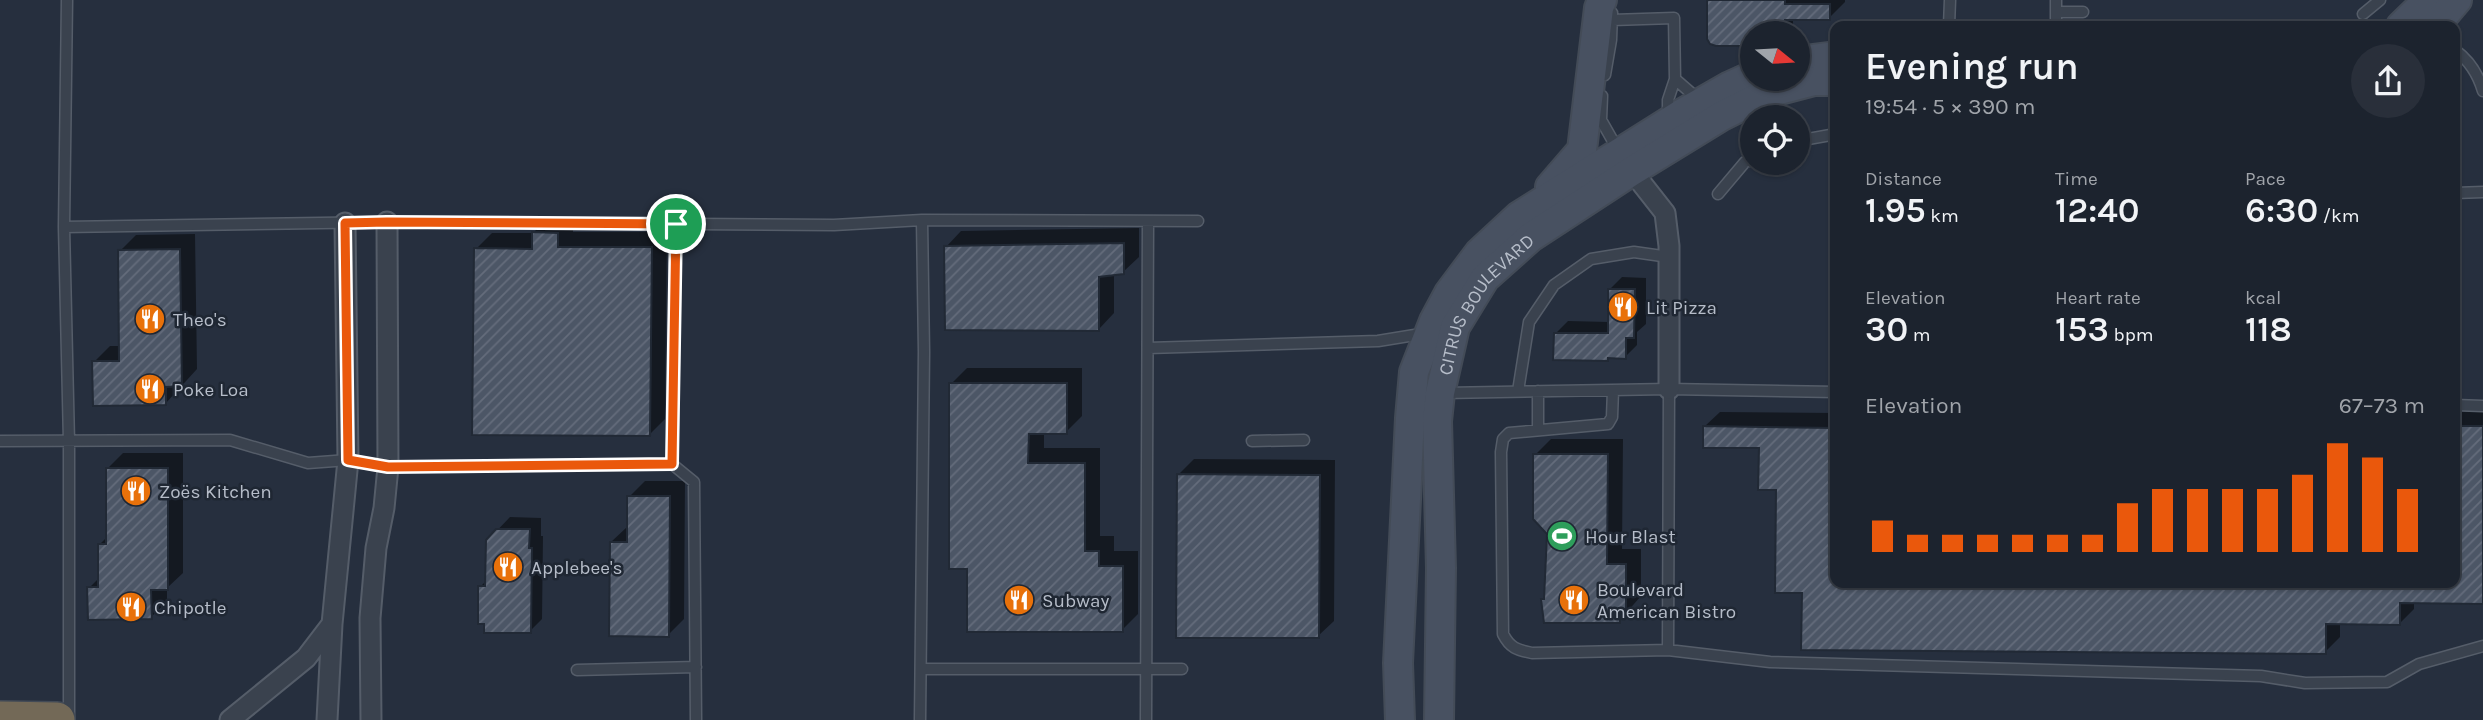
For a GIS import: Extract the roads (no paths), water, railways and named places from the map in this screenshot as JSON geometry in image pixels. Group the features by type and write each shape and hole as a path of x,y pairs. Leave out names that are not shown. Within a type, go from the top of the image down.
{"highway":[{"path":"0,719 57,720"}],"street":[{"path":"2419,18 2457,0"},
{"path":"1532,209 1582,150 1599,8 1607,10"},
{"path":"1810,59 1830,57"},
{"name":"CITRUS BOULEVARD","path":"1707,112 1814,81 1830,80"},
{"name":"CITRUS BOULEVARD","path":"1400,720 1398,663 1414,372 1429,332 1449,293 1479,253 1519,216 1626,162 1707,112 1740,86"},
{"path":"1626,162 1665,213 1669,257 1669,389"},
{"name":"CITRUS BOULEVARD","path":"1439,720 1441,568 1437,421 1440,393 1455,327 1485,278 1531,237 1626,162"},
{"path":"371,720 370,618 376,548 388,467 387,222"},
{"path":"327,720 332,624 348,460 345,223"},
{"path":"230,720 306,658 332,624"}],"lane":[{"path":"67,0 64,227 69,442 69,720"},
{"path":"1613,0 1607,10 1601,120 1626,162"},
{"path":"1949,21 1950,0"},
{"path":"2056,0 2056,21"},
{"path":"2363,13 2380,0"},
{"path":"1607,10 1674,18 1675,79 1668,100 1674,132"},
{"path":"2056,12 2083,12"},
{"path":"2460,54 2479,78 2483,91"},
{"path":"1675,79 1707,112"},
{"path":"1810,139 1830,135"},
{"path":"1718,194 1740,168"},
{"path":"2460,193 2483,192"},
{"path":"64,227 387,222 834,225 922,220 1198,221"},
{"path":"920,720 924,352 922,220"},
{"path":"1146,720 1149,221"},
{"path":"672,464 676,224"},
{"path":"1518,391 1529,322 1554,285 1591,259 1634,252 1669,257"},
{"path":"1148,348 1378,341 1429,332"},
{"path":"1440,393 1669,389 1830,392"},
{"path":"1668,650 1669,389"},
{"path":"1613,390 1612,417 1608,424 1509,433 1503,439 1503,634 1509,646 1518,650 1532,653 1668,650 1770,662 2261,676 2305,683 2387,682 2419,664 2483,646"},
{"path":"1538,391 1538,430"},
{"path":"2460,405 2483,406"},
{"path":"0,441 230,440 308,463 348,460 388,467 672,464 694,482 696,720"},
{"path":"1252,441 1304,440"},
{"path":"577,670 696,667"},
{"path":"920,668 1182,669"}],"place":[{"name":"Lit Pizza","path":"1623,307"},
{"name":"Theo's","path":"150,319"},
{"name":"Poke Loa","path":"150,389"},
{"name":"Zoës Kitchen","path":"136,491"},
{"name":"Hour Blast","path":"1562,536"},
{"name":"Applebee's","path":"508,567"},
{"name":"Subway","path":"1019,600"},
{"name":"Boulevard American Bistro","path":"1574,600"},
{"name":"Chipotle","path":"131,607"}]}
